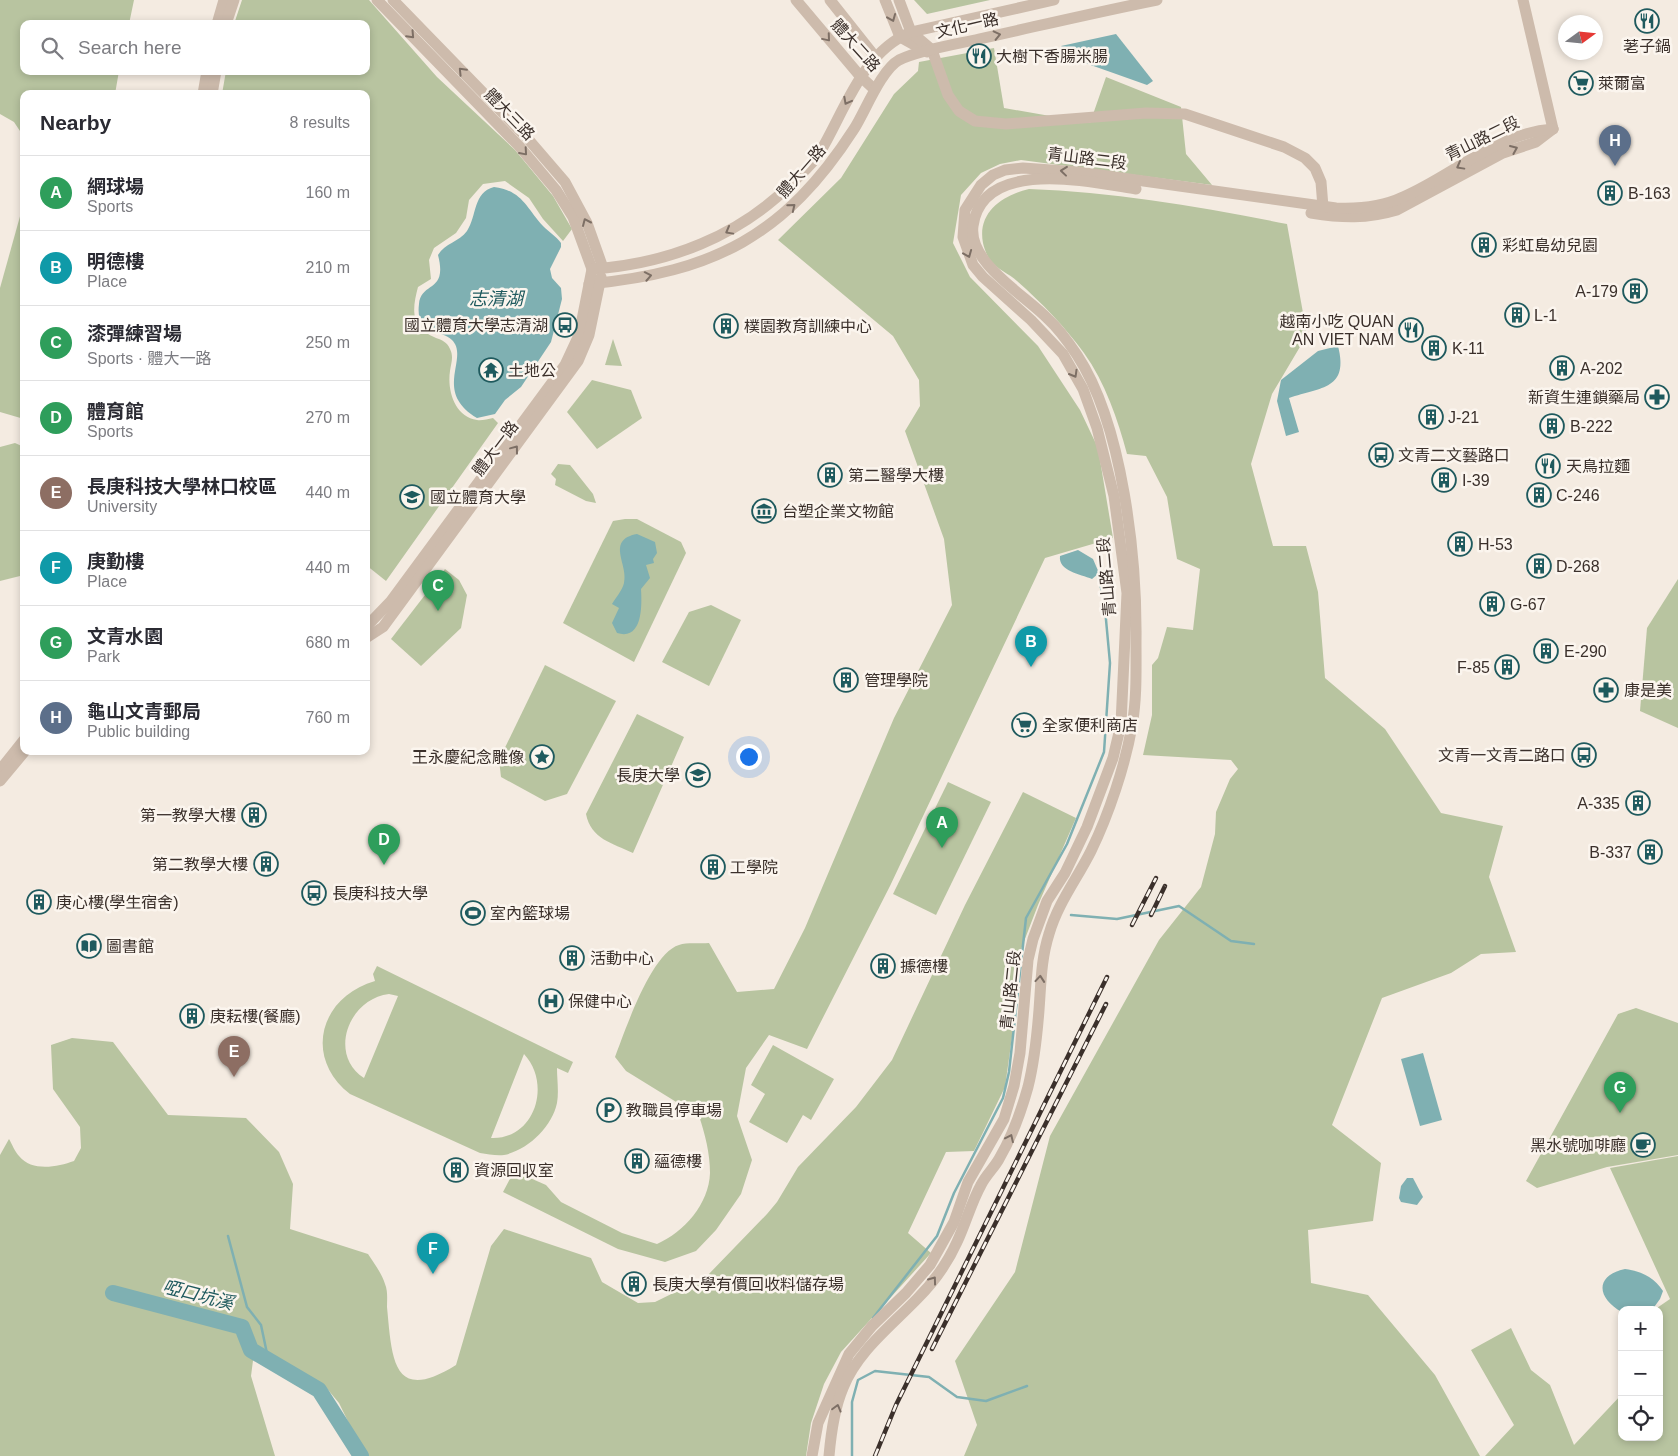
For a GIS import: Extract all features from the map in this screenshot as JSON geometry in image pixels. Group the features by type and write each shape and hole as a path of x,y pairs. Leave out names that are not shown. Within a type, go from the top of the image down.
{"street":[{"path":"218,20 224,0"},
{"path":"227,20 234,0"},
{"name":"體大三路","path":"377,0 519,146 556,190 573,217 597,269"},
{"name":"體大三路","path":"393,0 528,139 565,182 587,223 597,269"},
{"name":"體大二路","path":"796,0 860,76 874,89"},
{"name":"體大二路","path":"830,0 876,58"},
{"path":"885,0 900,37 929,51"},
{"path":"899,0 911,32 929,51 948,95 959,111 975,121 1006,124 1146,113 1185,114 1284,147 1305,158 1315,168 1321,182 1318,209"},
{"name":"文化一路","path":"911,32 1054,0"},
{"name":"文化一路","path":"929,51 1157,0"},
{"name":"青山路二段","path":"812,1456 818,1423 849,1354 872,1326 906,1293 930,1265 954,1222 968,1182 1004,1119 1014,1086 1020,1053 1028,960 1033,939 1047,901 1068,866 1087,827 1112,758 1120,724 1127,593 1114,496 1097,428 1082,389 1063,354 1031,320 983,277 973,265 963,237 962,224 965,210 982,185 993,175 1023,168 1079,172 1318,209 1358,218 1398,210 1503,153 1536,142 1552,129 1523,0"},
{"name":"體大一路","path":"370,623 391,601 565,365 580,335 597,269 656,258 710,242 757,214 783,192 818,155 860,76 876,58 900,37 911,32"},
{"name":"體大一路","path":"594,284 644,277 694,264 719,255 767,227 798,202 833,161 862,117 874,89 898,61 929,51"},
{"path":"204,90 206,75"},
{"path":"213,90 215,75"},
{"name":"青山路二段","path":"829,1456 832,1426 847,1380 863,1355 921,1295 943,1265 956,1245 982,1183 997,1162 1018,1119 1028,1086 1034,1053 1042,960 1047,940 1061,902 1090,854 1102,828 1125,758 1133,723 1136,687 1136,595 1131,539 1117,465 1097,390 1077,355 1050,320 984,260 975,244 973,226 978,210 987,198 1000,187 1028,179 1091,182 1318,209"},
{"name":"體大一路","path":"370,635 383,627 573,369 589,335 594,284"},
{"path":"0,770 20,745"},
{"path":"0,781 22,755"}],"green space":[{"path":"0,0 134,0 130,20 20,20 20,75 118,75 116,90 20,90 20,131 14,122 0,114"},
{"path":"242,0 369,0 437,77 515,150 553,196 572,229 563,241 543,219 529,198 505,181 483,184 469,200 466,218 456,233 434,248 429,260 431,279 418,287 414,310 417,323 421,329 444,342 450,349 452,357 449,379 451,395 458,408 469,418 485,420 493,418 498,423 386,581 370,568 370,90 223,90 225,75 370,75 370,20 235,20"},
{"path":"914,0 990,0 927,14"},
{"path":"994,48 1004,108 1090,123 1106,77 1181,107 1186,154 1212,185 1021,160 1000,164 981,173 961,195 953,243 970,277 1038,346 1080,410 1098,448 1113,538 1045,558 890,886 807,1049 769,1035 746,1068 737,1116 752,1160 741,1194 716,1230 696,1251 665,1262 618,1249 503,1192 514,1171 546,1185 561,1202 622,1233 657,1244 677,1232 693,1216 705,1195 710,1173 708,1151 699,1116 626,1071 615,1057 632,1012 649,977 659,962 669,951 682,944 709,943 737,992 774,989 805,928 894,718 952,605 944,539 905,431 920,406 919,380 893,336 778,240 841,178 894,94 918,71 919,62"},
{"path":"1029,189 1094,193 1158,201 1287,224 1307,335 1272,394 1251,464 1273,546 1306,546 1318,592 1325,678 1385,729 1441,813 1503,826 1489,877 1516,952 1481,954 1451,973 1382,998 1332,1125 1381,1163 1373,1221 1308,1230 1311,1283 1368,1295 1435,1375 1480,1456 964,1456 977,1425 955,1361 1015,1272 1050,1136 1159,940 1201,887 1215,834 1216,812 1230,779 1238,769 1231,760 1143,755 1152,715 1152,665 1158,658 1167,627 1193,630 1200,569 1177,559 1167,497 1146,456 1127,454 1110,402 1092,364 1069,334 1044,307 1014,278 996,266 987,254 982,232 988,214 1001,201"},
{"path":"20,216 20,418 0,412 0,288"},
{"path":"613,339 622,366 605,365"},
{"path":"592,380 631,390 642,418 597,449 567,412"},
{"path":"15,443 20,445 20,576 0,581 0,447"},
{"path":"558,464 570,465 593,494 596,503 586,501 555,485 556,479 551,474"},
{"path":"637,519 681,542 686,553 634,662 563,623 613,521"},
{"path":"445,569 459,580 467,595 461,628 421,666 391,639"},
{"path":"1678,579 1678,728 1640,711 1647,628"},
{"path":"711,605 741,620 709,686 662,662 689,612"},
{"path":"545,665 616,701 567,794 545,801 501,777 499,760"},
{"path":"637,714 684,737 633,853 610,843 598,835 592,829 586,814"},
{"path":"948,782 991,802 936,915 893,894"},
{"path":"1023,792 1076,818 1038,905 1018,957 1012,1037 1005,1087 974,1151 946,1152 908,1233 931,1253 841,1352 824,1384 811,1423 806,1456 365,1456 339,1403 324,1385 255,1345 251,1376 275,1456 0,1456 0,1155 9,1139 24,1161 45,1167 74,1161 81,1148 80,1127 53,1089 51,1045 72,1038 113,1042 168,1115 246,1118 279,1152 293,1184 290,1229 368,1254 380,1272 386,1287 391,1343 399,1370 407,1378 419,1380 435,1376 456,1365 491,1246 504,1229 591,1258 602,1282 638,1303 655,1302 706,1277 767,1214 777,1202 798,1167 856,1107 892,1060 965,905"},
{"path":"377,966 573,1062 568,1073 557,1068 557,1103 550,1121 538,1136 522,1148 504,1155 480,1153 350,1094 335,1079 326,1063 323,1046 324,1030 331,1014 341,1000 356,989 375,981 373,974","holes":["389,994 398,996 364,1078 353,1068 347,1056 345,1043 348,1029 354,1017 363,1006 375,998","524,1054 532,1066 537,1080 534,1108 528,1120 519,1130 506,1136 491,1138"]},
{"path":"1636,1008 1678,1023 1678,1155 1607,1167 1537,1188 1526,1181 1618,1014"},
{"path":"773,1045 834,1079 811,1120 803,1115 787,1143 749,1122 765,1094 751,1085"},
{"path":"1678,1156 1678,1456 1485,1456 1514,1425 1471,1350 1511,1328 1531,1370 1550,1385 1574,1445 1618,1398 1618,1441 1663,1441 1663,1306 1660,1306 1670,1299 1610,1168"}],"water":[{"path":"1116,34 1153,81 1147,85 1071,58 1061,46"},
{"name":"志清湖","path":"494,187 512,192 518,196 543,226 561,243 561,247 550,269 552,278 561,288 562,299 551,342 521,387 505,400 495,414 477,418 464,408 457,397 454,386 456,347 452,340 425,326 419,314 419,304 424,292 437,281 440,275 438,255 444,248 464,235 482,194"},
{"path":"1338,346 1340,371 1336,378 1322,388 1289,398 1299,432 1286,436 1277,401 1281,380 1318,351"},
{"path":"637,534 655,542 657,553 653,559 654,563 646,565 650,578 641,589 641,612 636,627 632,632 626,634 617,633 612,623 619,608 612,604 624,583 625,576 620,547 627,537"},
{"path":"1078,550 1093,559 1099,573 1092,579 1066,569 1060,561 1060,556"},
{"path":"1423,1053 1442,1120 1420,1126 1401,1059"},
{"path":"1407,1178 1413,1178 1423,1197 1417,1205 1401,1202 1399,1198 1401,1186"},
{"path":"1625,1269 1647,1276 1656,1282 1663,1291 1660,1299 1655,1306 1618,1306 1618,1309 1608,1300 1602,1288 1608,1277 1615,1272"}],"waterway":[{"path":"873,1318 937,1236 954,1193 1003,1098 1009,1072 1026,918 1067,844 1104,752 1110,663 1104,598 1097,574"},
{"path":"1071,915 1117,919 1179,906 1231,941 1254,944"},
{"path":"228,1236 247,1307 261,1325 269,1363"},
{"name":"啞口坑溪","path":"113,1293 242,1327 251,1350 319,1390 361,1456"},
{"path":"852,1456 852,1402 858,1380 875,1371 929,1377 957,1397 986,1401 1027,1386"}],"railway":[{"path":"1132,925 1156,878"},
{"path":"1151,915 1165,886"},
{"path":"875,1456 896,1405 1107,977"},
{"path":"932,1349 1106,1004"}],"place":[{"name":"荖子鍋","path":"1647,21"},
{"name":"大樹下香腸米腸","path":"979,56"},
{"name":"萊爾富","path":"1581,83"},
{"name":"龜山文青郵局","path":"1615,166"},
{"name":"B-163","path":"1610,193"},
{"name":"彩虹島幼兒園","path":"1484,245"},
{"name":"A-179","path":"1635,291"},
{"name":"L-1","path":"1517,315"},
{"name":"國立體育大學志清湖","path":"565,325"},
{"name":"樸園教育訓練中心","path":"726,326"},
{"name":"越南小吃 QUAN AN VIET NAM","path":"1411,330"},
{"name":"K-11","path":"1434,348"},
{"name":"A-202","path":"1562,368"},
{"name":"土地公","path":"491,370"},
{"name":"新資生連鎖藥局","path":"1657,397"},
{"name":"J-21","path":"1431,417"},
{"name":"B-222","path":"1552,426"},
{"name":"文青二文藝路口","path":"1381,455"},
{"name":"天鳥拉麵","path":"1548,466"},
{"name":"第二醫學大樓","path":"830,475"},
{"name":"I-39","path":"1444,480"},
{"name":"C-246","path":"1539,495"},
{"name":"國立體育大學","path":"412,497"},
{"name":"台塑企業文物館","path":"764,511"},
{"name":"H-53","path":"1460,544"},
{"name":"D-268","path":"1539,566"},
{"name":"G-67","path":"1492,604"},
{"name":"漆彈練習場","path":"438,611"},
{"name":"E-290","path":"1546,651"},
{"name":"明德樓","path":"1031,667"},
{"name":"F-85","path":"1507,667"},
{"name":"管理學院","path":"846,680"},
{"name":"康是美","path":"1606,690"},
{"name":"全家便利商店","path":"1024,725"},
{"name":"文青一文青二路口","path":"1584,755"},
{"name":"王永慶紀念雕像","path":"542,757"},
{"name":"長庚大學","path":"698,775"},
{"name":"A-335","path":"1638,803"},
{"name":"第一教學大樓","path":"254,815"},
{"name":"網球場","path":"942,848"},
{"name":"B-337","path":"1650,852"},
{"name":"第二教學大樓","path":"266,864"},
{"name":"體育館","path":"384,865"},
{"name":"工學院","path":"713,867"},
{"name":"長庚科技大學","path":"314,893"},
{"name":"庚心樓(學生宿舍)","path":"39,902"},
{"name":"室內籃球場","path":"473,913"},
{"name":"圖書館","path":"89,946"},
{"name":"活動中心","path":"572,958"},
{"name":"據德樓","path":"883,966"},
{"name":"保健中心","path":"551,1001"},
{"name":"庚耘樓(餐廳)","path":"192,1016"},
{"name":"長庚科技大學林口校區","path":"234,1077"},
{"name":"教職員停車場","path":"609,1110"},
{"name":"文青水園","path":"1620,1113"},
{"name":"黑水號咖啡廳","path":"1643,1145"},
{"name":"蘊德樓","path":"637,1161"},
{"name":"資源回収室","path":"456,1170"},
{"name":"庚勤樓","path":"433,1274"},
{"name":"長庚大學有價回收料儲存場","path":"634,1284"}]}
